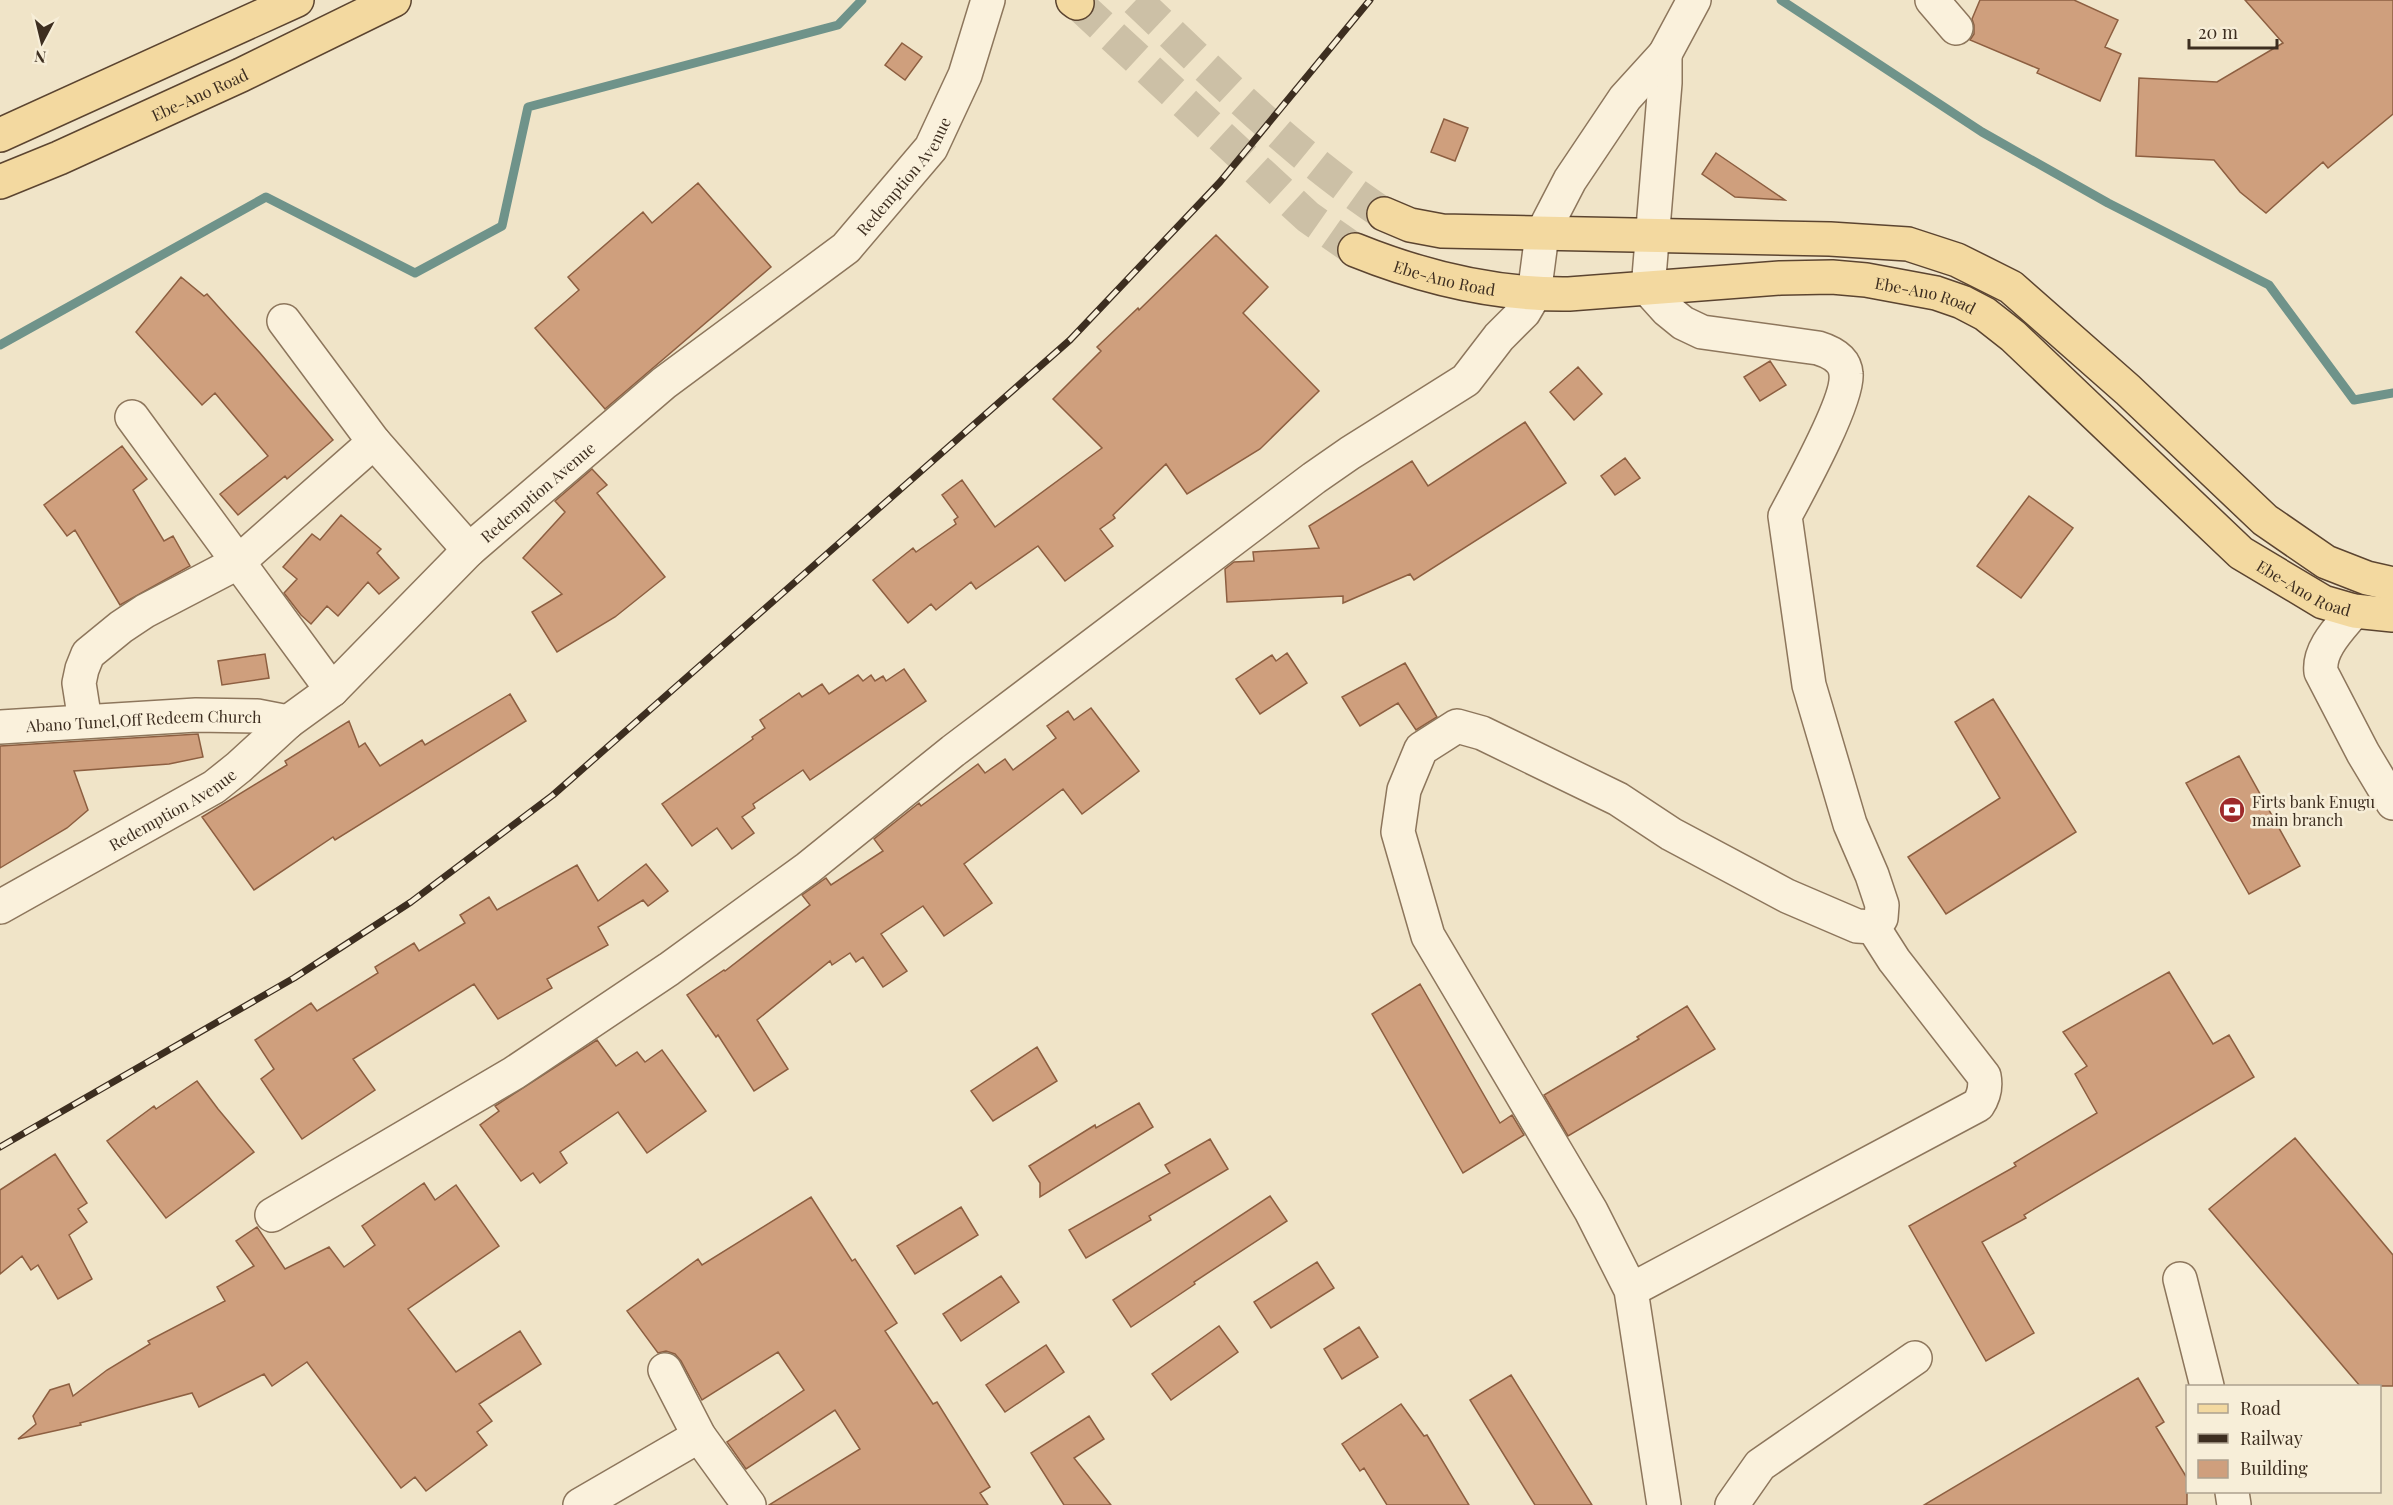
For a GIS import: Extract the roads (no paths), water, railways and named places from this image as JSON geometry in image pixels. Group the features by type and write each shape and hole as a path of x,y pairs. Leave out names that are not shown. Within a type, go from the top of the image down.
{"main road":[{"path":"0,135 297,0"},
{"name":"Ebe-Ano Road","path":"0,182 59,158 241,75 394,0"},
{"name":"Ebe-Ano Road","path":"1384,214 1410,225 1442,231 1830,239 1908,244 1957,260 1990,274 2011,287 2128,390 2265,520 2325,562 2367,578 2393,584"},
{"name":"Ebe-Ano Road","path":"1355,249 1392,264 1456,281 1534,295 1648,289 1780,278 1832,277 1866,280 1936,293 1962,302 1985,314 2013,336 2241,553 2323,602 2354,611 2393,615"}],"street":[{"name":"Redemption Avenue","path":"0,907 214,787 288,722 332,690 470,550 664,383 846,248 931,148 965,75 988,0"},
{"path":"272,1215 514,1073 669,969 799,875 953,751 1314,478 1466,380 1499,337 1524,312 1534,295 1542,234 1570,180 1626,98 1665,54 1694,0"},
{"path":"1932,0 1956,28"},
{"path":"1665,54 1665,83 1648,289 1667,310 1683,323 1702,332 1818,348 1832,352 1842,362 1846,373 1846,387 1821,445 1785,516 1785,526 1794,568 1809,685 1850,824 1882,905 1881,918 1873,927"},
{"path":"284,321 374,442 470,550"},
{"path":"132,417 332,690"},
{"path":"85,721 80,683 88,654 145,611 237,563 374,442"},
{"path":"2354,611 2327,646 2319,663 2321,672 2363,753 2393,803"},
{"name":"Abano Tunel,Off Redeem Church","path":"0,727 196,715 257,716 288,722"},
{"path":"1664,1505 1631,1290 1592,1211 1428,936 1398,832 1404,790 1421,749 1457,726 1482,733 1618,799 1671,834 1787,896 1857,926 1873,927"},
{"path":"1631,1290 1978,1105 1982,1099 1984,1076 1894,960 1873,927"},
{"path":"2180,1279 2207,1385"},
{"path":"1732,1505 1760,1465 1915,1358"},
{"path":"665,1370 699,1436 749,1505"},
{"path":"580,1505 699,1436"}],"waterway":[{"path":"0,345 266,197 415,273 502,226 528,107 838,25 862,0"},
{"path":"1781,0 1982,132 2108,203 2269,285 2354,400 2393,393"}],"tunnel":[{"path":"1136,0 1225,85 1286,139 1384,214"},
{"path":"1077,3 1308,217 1355,250"}],"railway":[{"path":"0,1147 294,978 411,902 553,795 1070,340 1220,182 1370,0"}],"place":[{"name":"Firts bank Enugu main branch","path":"2232,810"}]}
